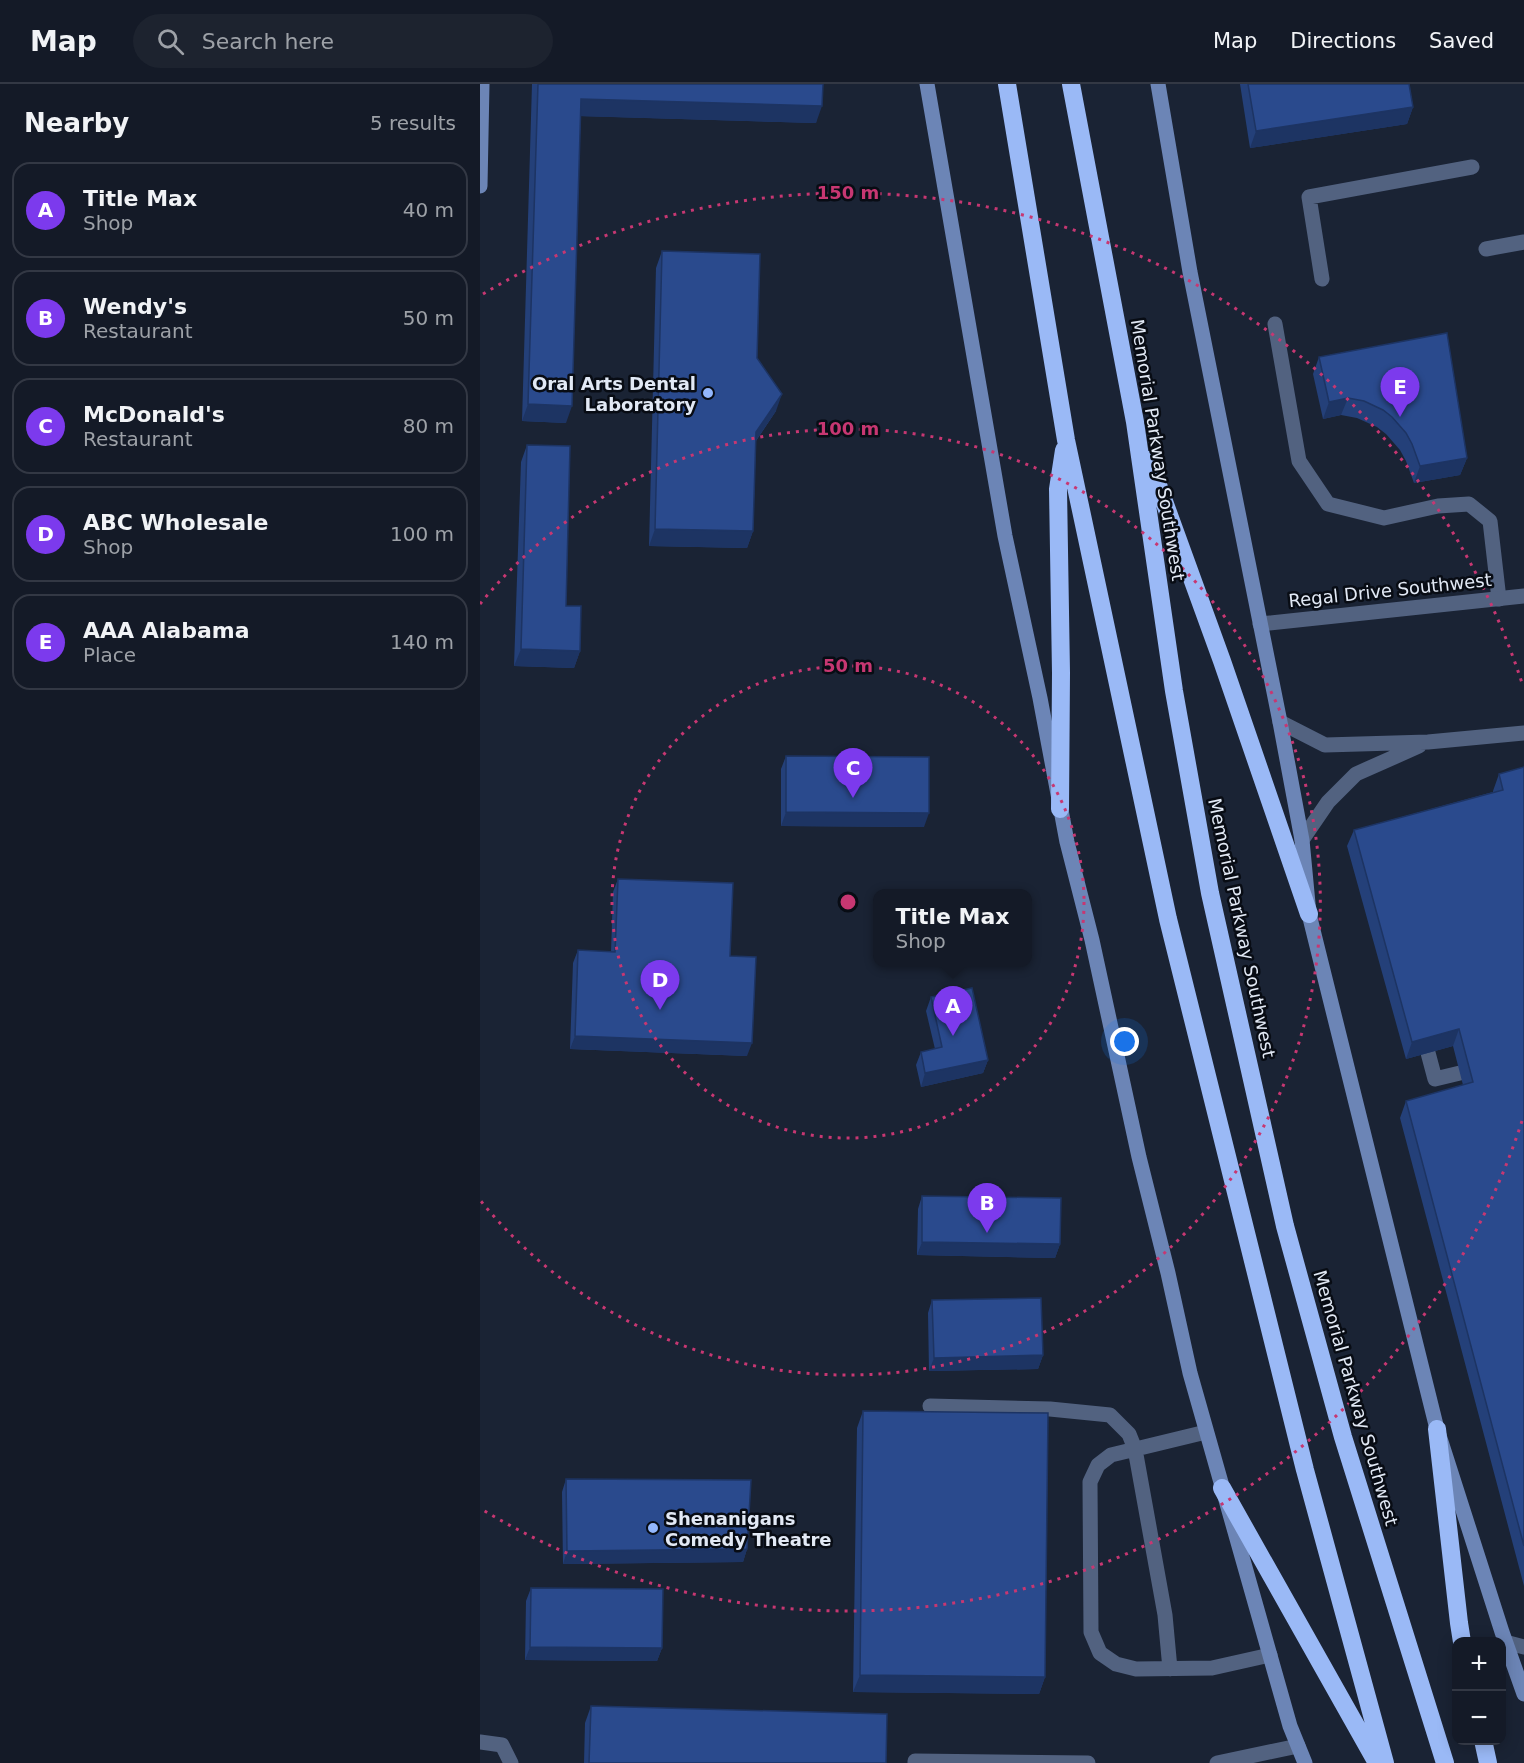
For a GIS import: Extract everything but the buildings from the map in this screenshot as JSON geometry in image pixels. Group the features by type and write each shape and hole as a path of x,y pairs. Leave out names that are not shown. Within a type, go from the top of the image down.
{"highway":[{"path":"1007,84 1066,440 1168,919 1305,1470 1385,1763"},
{"name":"Memorial Parkway Southwest","path":"1071,84 1135,422 1174,691 1210,893 1282,1215 1343,1437 1445,1763"},
{"path":"1135,422 1222,662 1309,914"},
{"path":"1060,809 1061,674 1058,489 1066,440"},
{"path":"1437,1429 1461,1637"},
{"path":"1221,1488 1377,1763"},
{"path":"1483,1745 1488,1763"}],"main road":[{"path":"480,186 482,84"},
{"path":"927,84 1005,536 1040,698 1060,809 1190,1373 1290,1726 1305,1763"},
{"path":"1158,84 1190,272 1302,840 1309,914 1437,1429 1503,1637"},
{"path":"1506,1645 1524,1694"}],"street":[{"path":"1322,279 1309,197 1472,167"},
{"path":"1486,249 1524,242"},
{"path":"1275,324 1299,461 1328,504 1384,518 1438,506 1469,504 1490,521 1499,598"},
{"name":"Regal Drive Southwest","path":"1260,624 1524,596"},
{"path":"1280,722 1324,745 1428,742 1524,733"},
{"path":"1302,840 1328,802 1356,774 1428,742"},
{"path":"1420,1020 1435,1079 1460,1073"},
{"path":"930,1406 1050,1409 1110,1415 1129,1434 1135,1449 1165,1615 1170,1669"},
{"path":"1206,1432 1111,1455 1098,1465 1090,1482 1091,1632 1100,1653 1116,1664 1136,1669 1212,1668 1270,1655"},
{"path":"1506,1642 1524,1647"},
{"path":"480,1742 501,1745 512,1763"},
{"path":"1217,1763 1298,1746"},
{"path":"915,1763 915,1761 1088,1763"}],"place":[{"name":"Oral Arts Dental Laboratory","path":"708,393"},
{"name":"AAA Alabama","path":"1400,417"},
{"name":"McDonald's","path":"853,798"},
{"name":"ABC Wholesale","path":"660,1010"},
{"name":"Title Max","path":"953,1036"},
{"name":"Wendy's","path":"987,1233"},
{"name":"Shenanigans Comedy Theatre","path":"653,1528"}]}
